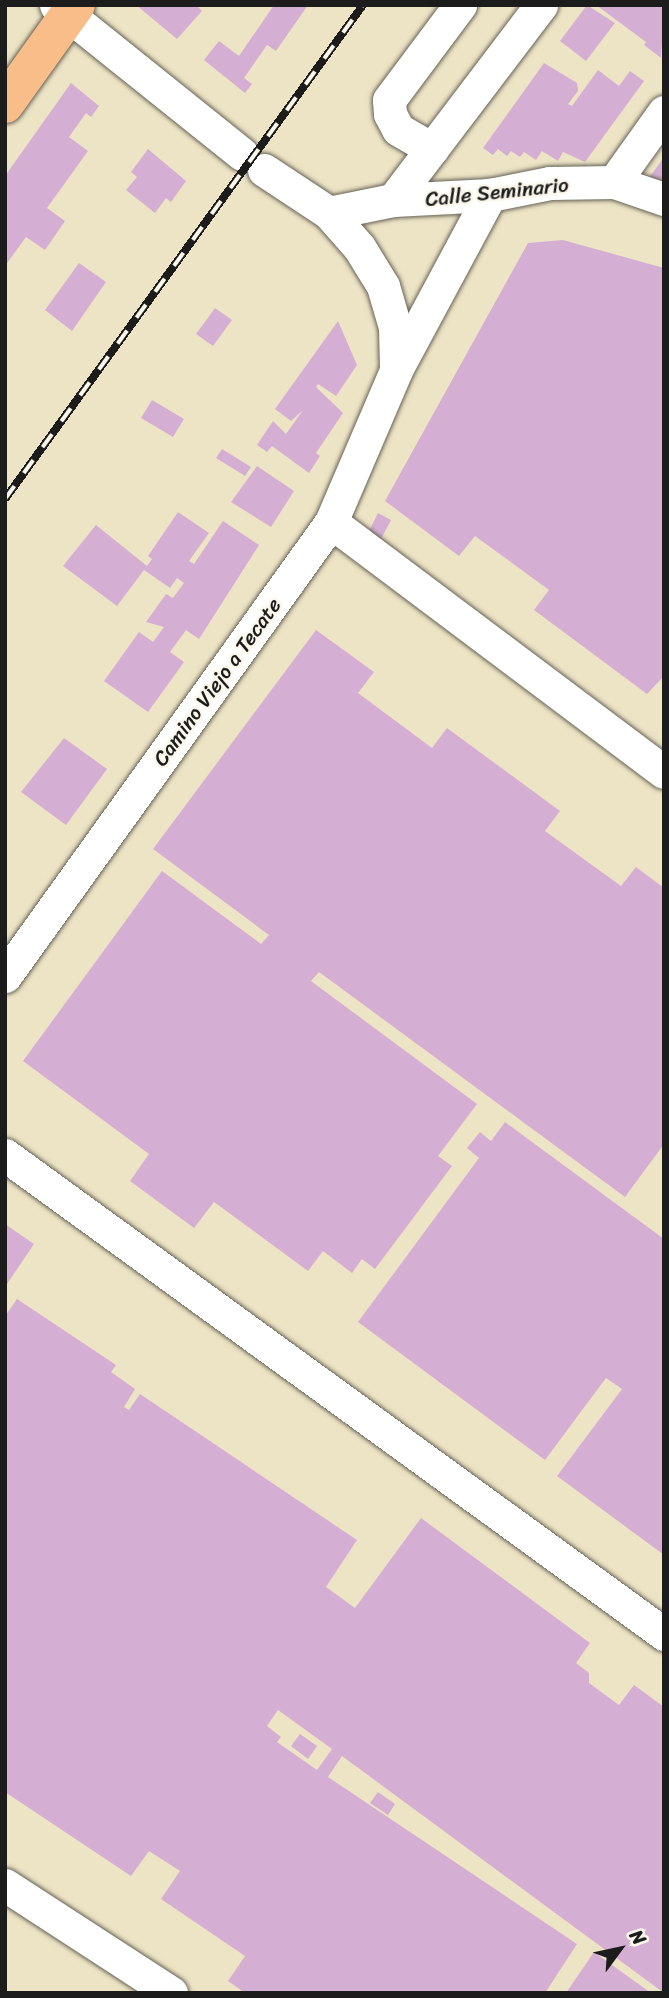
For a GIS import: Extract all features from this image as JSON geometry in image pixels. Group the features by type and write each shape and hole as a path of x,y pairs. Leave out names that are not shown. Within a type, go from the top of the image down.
{"main road":[{"path":"5,104 67,8"}],"street":[{"path":"432,149 398,129 390,114 389,100 460,5"},
{"path":"393,200 541,5"},
{"name":"Camino Viejo a Tecate","path":"67,8 253,162 329,213 359,247 383,286 396,327 396,370"},
{"path":"614,182 664,112"},
{"name":"Calle Seminario","path":"329,213 393,200 490,195 550,183 614,182 664,199"},
{"name":"Camino Viejo a Tecate","path":"5,976 331,522 396,370 490,195"},
{"path":"331,522 664,772"},
{"path":"5,1155 664,1634"},
{"path":"5,1885 172,1993"}],"building":[{"path":"136,5 196,5 202,11 177,39"},
{"path":"274,5 308,5 276,51 267,45 244,78 252,84 245,93 204,60 219,41 239,56"},
{"path":"587,5 615,23 586,61 560,41"},
{"path":"596,5 664,5 661,58 644,45 646,42"},
{"path":"544,63 577,83 578,91 568,104 572,106 598,70 619,86 630,71 644,81 585,162 563,152 558,161 542,151 536,160 524,152 520,157 511,151 507,156 498,149 493,155 483,148"},
{"path":"71,83 99,106 91,117 86,113 69,137 88,151 47,208 65,221 45,250 26,237 5,266 5,176"},
{"path":"148,149 186,181 171,202 166,198 155,213 126,190 137,177 131,172"},
{"path":"664,157 664,186 649,178"},
{"path":"563,240 664,268 664,676 647,694 534,610 549,590 475,536 459,556 385,501 528,243"},
{"path":"79,263 106,282 72,331 45,310"},
{"path":"215,308 232,320 213,346 196,334"},
{"path":"338,321 357,365 336,396 318,384 316,387 343,413 316,453 320,456 309,473 272,446 267,452 257,445 273,421 286,434 303,410 291,421 275,409"},
{"path":"152,400 184,419 173,437 141,418"},
{"path":"222,449 251,467 245,476 216,458"},
{"path":"257,466 294,491 271,527 231,502"},
{"path":"178,512 209,533 189,561 194,564 223,521 259,545 199,639 186,630 170,652 184,662 148,712 104,681 139,632 153,642 164,627 146,622 166,594 173,598 184,583 177,578 170,588 144,570 117,606 63,566 96,525 147,566 152,559 148,556"},
{"path":"378,513 391,520 380,541 367,535"},
{"path":"316,630 374,672 358,693 432,748 447,728 560,811 545,831 621,886 636,867 664,888 664,1144 625,1197 319,972 311,981 477,1104 438,1156 452,1166 375,1269 362,1259 352,1273 323,1251 308,1271 214,1202 194,1228 130,1181 149,1154 23,1061 162,871 261,944 269,935 153,849"},
{"path":"64,738 107,769 66,825 21,792"},
{"path":"505,1122 664,1239 664,1555 557,1476 622,1389 606,1378 545,1460 358,1322 479,1158 467,1148 480,1132 491,1141"},
{"path":"5,1224 34,1244 5,1287"},
{"path":"17,1299 116,1365 111,1372 135,1389 124,1407 129,1410 140,1394 357,1540 326,1587 355,1608 421,1518 590,1643 576,1663 589,1673 589,1683 619,1705 634,1685 664,1707 664,1993 342,1756 328,1777 577,1944 545,1993 245,1993 228,1981 245,1956 161,1899 180,1871 149,1851 131,1876 5,1792 5,1316","holes":["278,1710 332,1749 317,1770 277,1742 281,1737 267,1726"]},
{"path":"300,1734 317,1746 308,1759 291,1746"},
{"path":"378,1792 395,1804 388,1815 370,1803"},
{"path":"594,1952 651,1993 566,1993"}],"railway":[{"path":"5,499 363,5"}]}
